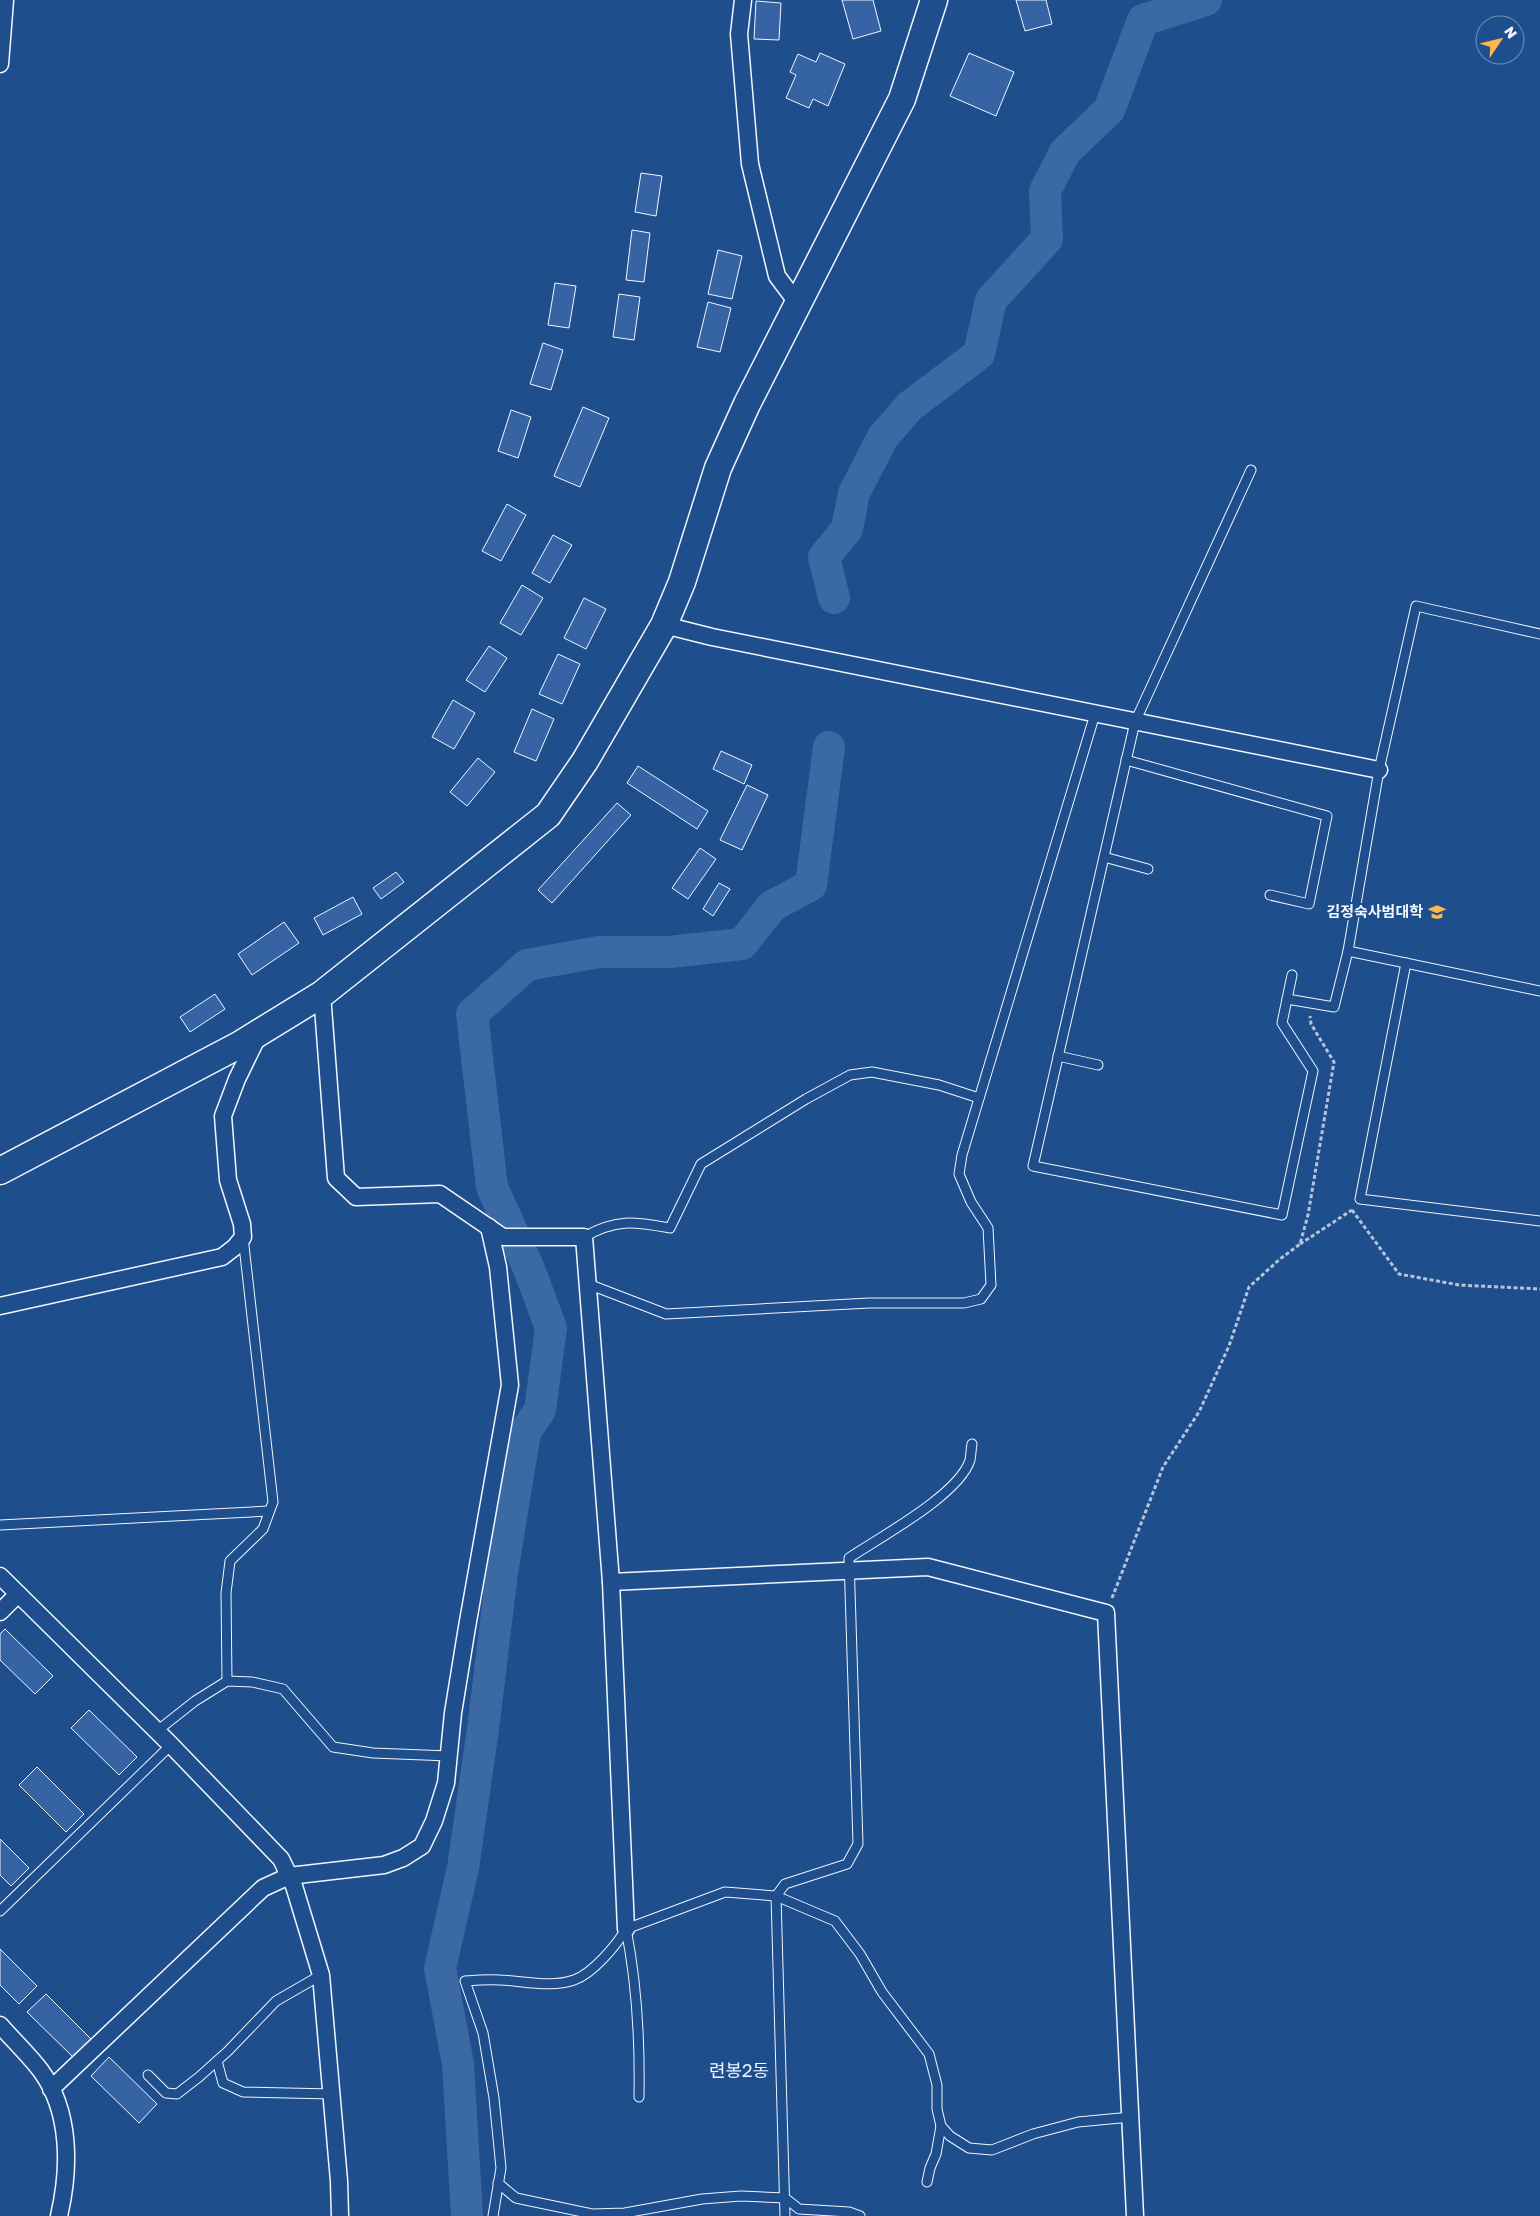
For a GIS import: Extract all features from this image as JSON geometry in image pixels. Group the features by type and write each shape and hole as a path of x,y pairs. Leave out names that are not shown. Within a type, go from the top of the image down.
{"main road":[{"path":"0,1171 260,1032 322,994 548,815 585,761 664,625 682,582 718,468 746,404 902,99 934,0"}],"street":[{"path":"0,64 5,0"},
{"path":"743,0 739,34 750,164 777,276 798,304"},
{"path":"664,625 1095,714 1379,770"},
{"path":"322,994 336,1178 356,1198 440,1194 503,1237 584,1237 612,1582 626,1929"},
{"path":"0,1306 222,1257 235,1247 243,1237 242,1224 228,1180 223,1116 237,1079 260,1032"},
{"path":"52,2090 263,1888 289,1876 384,1865 403,1858 422,1846 434,1821 446,1783 466,1626 510,1385 498,1267 489,1227"},
{"path":"612,1582 928,1567 1106,1613 1135,2216"},
{"path":"0,1576 171,1745 281,1859 289,1876 321,1975 332,2094 340,2216"},
{"path":"0,1612 18,1594"},
{"path":"0,2025 42,2072 58,2100 66,2142 64,2196 60,2216"}],"lane":[{"path":"1251,470 1135,722 1033,1166 1282,1215 1313,1071 1282,1023 1292,975"},
{"path":"1287,999 1334,1007 1348,951 1379,770 1416,606 1540,634"},
{"path":"588,1284 666,1314 869,1303 964,1303 981,1299 991,1285 988,1228 972,1202 959,1174 962,1154 1095,714"},
{"path":"1126,760 1327,816 1309,904 1270,895"},
{"path":"1104,857 1148,869"},
{"path":"1348,951 1540,991"},
{"path":"1406,963 1360,1199 1540,1221"},
{"path":"1058,1056 1098,1065"},
{"path":"584,1237 603,1226 635,1222 670,1228 701,1164 806,1098 850,1075 872,1072 939,1085 979,1098"},
{"path":"226,1681 226,1593 230,1561 263,1529 273,1502 243,1237"},
{"path":"785,2216 776,1896 785,1884 847,1864 858,1844 849,1558 938,1499 955,1482 970,1461 972,1444"},
{"path":"0,1525 270,1512"},
{"path":"157,1731 195,1701 226,1681 252,1682 283,1689 333,1747 373,1753 449,1756"},
{"path":"0,1911 171,1745"},
{"path":"493,2216 501,2168 494,2098 484,2033 465,1981 497,1979 551,1983 574,1980 597,1964 618,1943 626,1929 725,1892 776,1896 835,1921 860,1954 882,1992 929,2054 937,2085 940,2126 936,2154 927,2182"},
{"path":"626,1929 631,1954 640,2048 639,2097"},
{"path":"148,2075 166,2093 177,2094 217,2061 276,2001 321,1975"},
{"path":"217,2061 223,2083 243,2092 332,2094"},
{"path":"940,2126 950,2136 969,2148 992,2150 1033,2134 1078,2122 1131,2118"},
{"path":"498,2183 516,2198 592,2214 625,2213 702,2199 741,2196 785,2198 799,2208 849,2212 860,2216"}],"path":[{"path":"1300,1244 1308,1215 1334,1062 1311,1024 1309,1003"},
{"path":"1106,1613 1163,1467 1199,1412 1230,1346 1249,1288 1280,1259 1352,1210 1360,1199"},
{"path":"1352,1210 1400,1274 1459,1285 1540,1289"}],"building":[{"path":"842,0 873,0 881,31 853,39"},
{"path":"1016,0 1046,0 1052,24 1025,31"},
{"path":"756,1 781,3 779,40 754,39"},
{"path":"820,53 845,64 828,106 813,99 809,108 786,98 796,75 790,72 798,54 816,62"},
{"path":"969,53 1014,72 996,116 950,96"},
{"path":"641,173 662,176 656,216 635,212"},
{"path":"632,230 650,233 644,282 626,280"},
{"path":"718,250 742,256 732,299 708,294"},
{"path":"555,283 576,286 569,328 548,325"},
{"path":"619,294 640,297 634,340 613,337"},
{"path":"708,302 731,308 720,352 697,347"},
{"path":"543,343 563,350 551,390 530,384"},
{"path":"583,407 609,418 580,487 554,476"},
{"path":"511,410 531,417 518,458 498,451"},
{"path":"507,504 526,515 501,561 482,551"},
{"path":"553,535 572,545 550,583 532,573"},
{"path":"522,585 543,598 521,635 500,623"},
{"path":"584,598 606,609 586,649 564,638"},
{"path":"489,646 507,658 485,692 466,680"},
{"path":"558,654 580,664 562,704 539,694"},
{"path":"453,700 475,713 454,749 432,737"},
{"path":"532,709 554,719 536,761 514,752"},
{"path":"721,751 752,765 744,784 713,769"},
{"path":"478,758 495,772 467,806 450,792"},
{"path":"638,766 708,811 697,829 627,783"},
{"path":"747,785 768,795 742,850 720,840"},
{"path":"617,803 631,815 552,903 538,890"},
{"path":"700,848 716,859 688,899 672,888"},
{"path":"396,872 404,882 381,899 373,888"},
{"path":"719,883 730,889 713,916 703,909"},
{"path":"353,897 362,914 323,935 314,918"},
{"path":"284,922 299,943 252,975 238,954"},
{"path":"215,994 225,1009 190,1032 180,1017"},
{"path":"5,1629 53,1676 35,1694 0,1660 0,1634"},
{"path":"89,1710 137,1757 119,1775 71,1728"},
{"path":"37,1767 84,1814 66,1832 19,1785"},
{"path":"0,1839 29,1868 11,1886 0,1875"},
{"path":"0,1949 37,1986 19,2004 0,1985"},
{"path":"46,1994 93,2041 75,2059 27,2012"},
{"path":"109,2057 157,2104 139,2123 91,2076"}],"waterway":[{"path":"834,598 824,557 847,529 854,493 883,437 910,406 979,354 991,300 1047,239 1045,191 1065,152 1109,110 1143,20 1206,0"},
{"path":"467,2216 458,2064 440,1968 463,1868 483,1729 502,1573 525,1432 540,1410 551,1328 529,1269 492,1187 472,1014 527,965 599,952 669,952 742,944 772,906 811,885 829,747"}],"place":[{"name":"김정숙사범대학","path":"1437,912"}],"district":[{"name":"련봉2동","path":"739,2071"}]}
